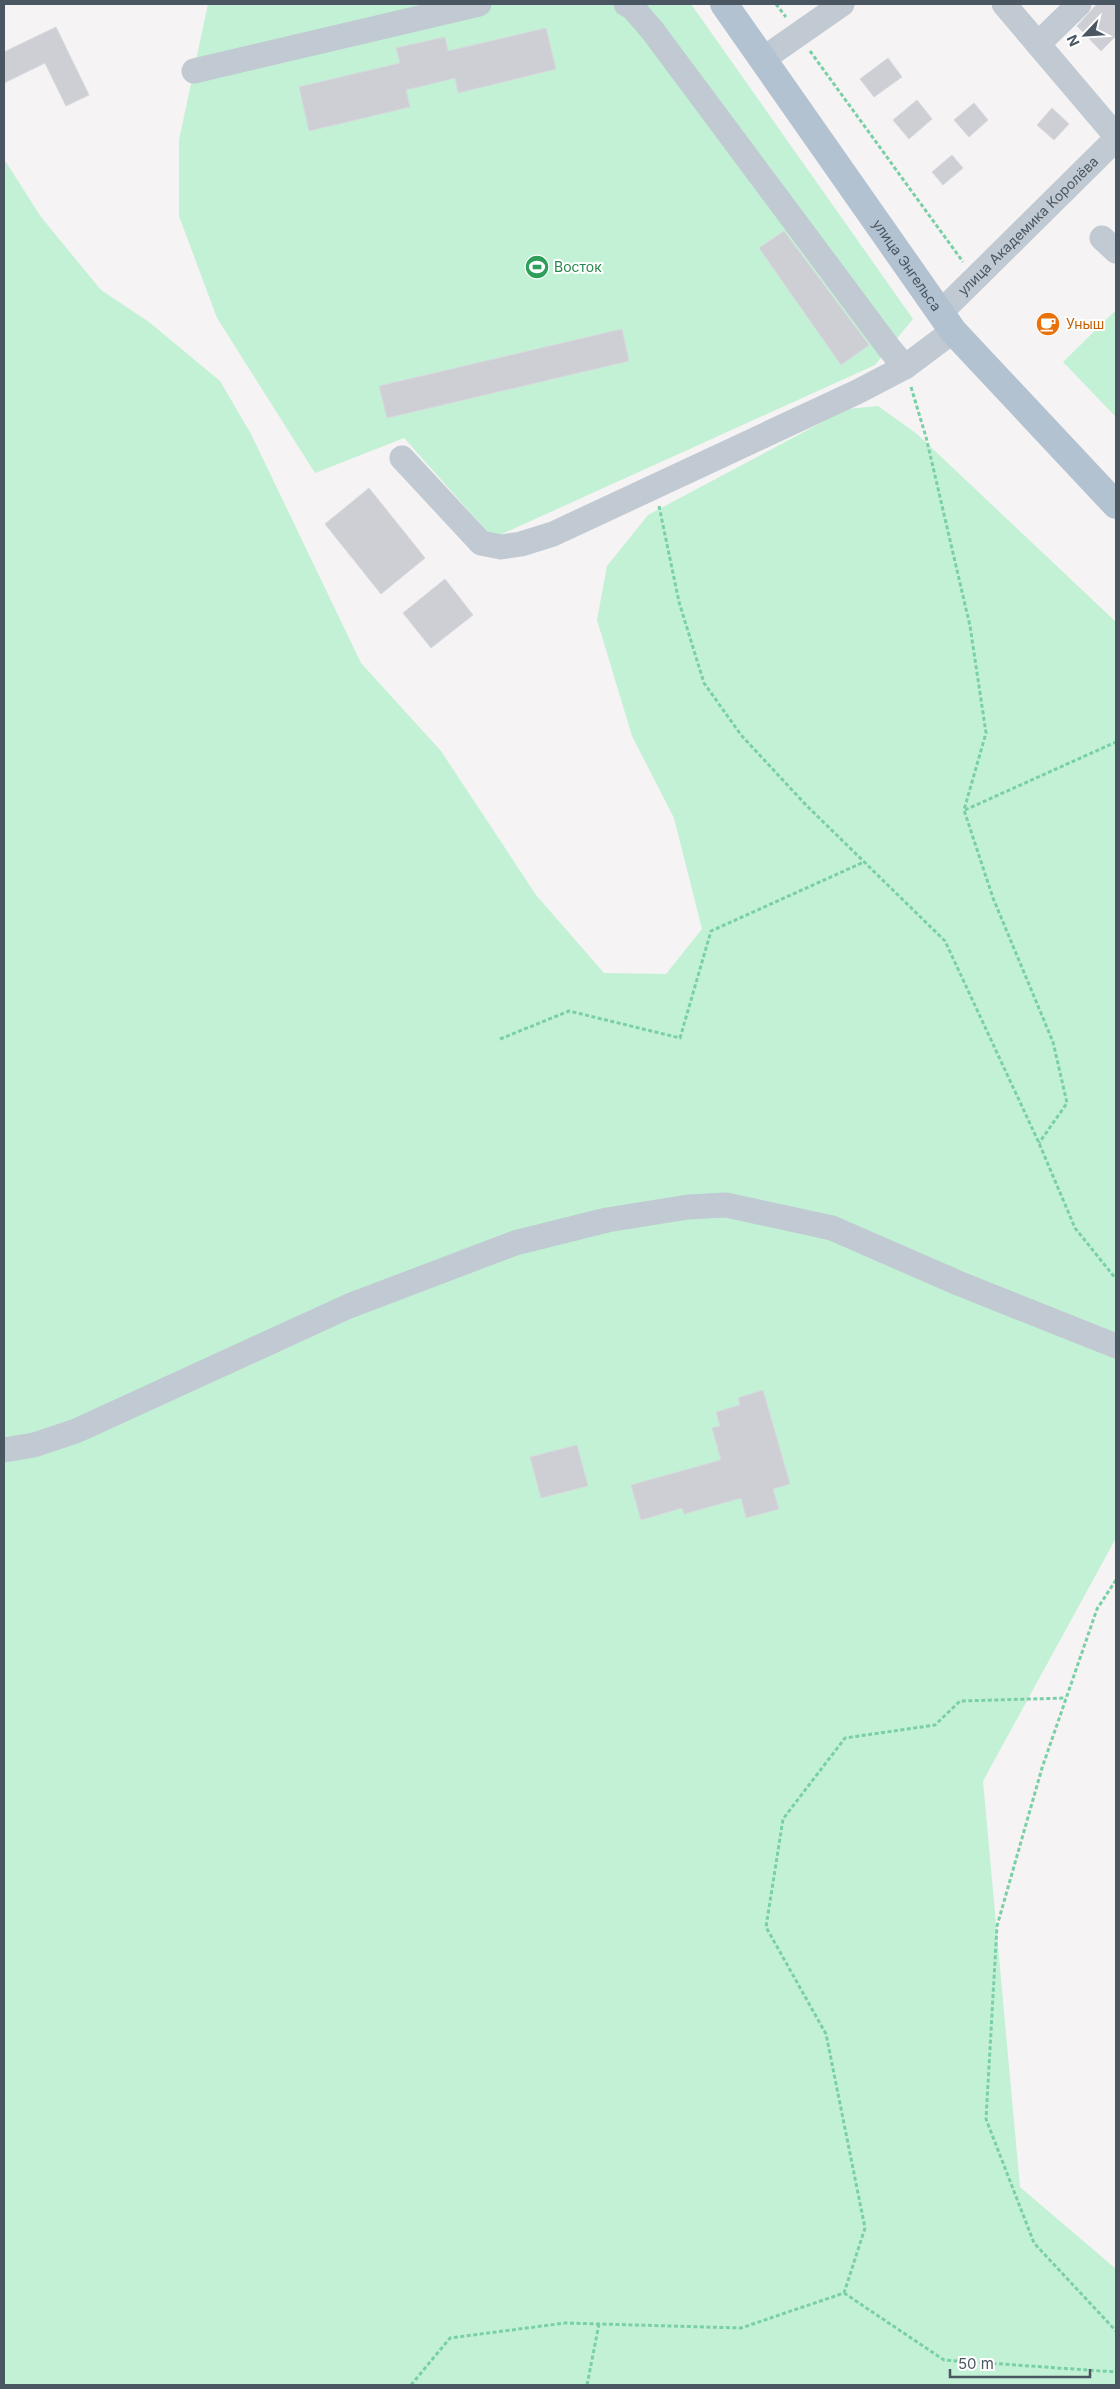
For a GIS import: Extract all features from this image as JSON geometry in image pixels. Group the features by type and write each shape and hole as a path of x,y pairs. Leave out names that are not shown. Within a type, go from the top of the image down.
{"main road":[{"name":"улица Энгельса","path":"724,4 947,322 1116,505"}],"street":[{"path":"194,71 415,11 480,4"},
{"path":"626,4 633,8 652,30 905,367"},
{"path":"763,59 842,4"},
{"path":"1004,4 1116,138"},
{"path":"1038,44 1079,4"},
{"name":"улица Академика Королёва","path":"402,458 481,543 501,546 521,544 553,534 857,392 905,367 947,322 974,278 1116,138"},
{"path":"4,1450 34,1445 76,1431 349,1306 515,1243 607,1220 688,1207 726,1205 832,1228 958,1283 1116,1346"}],"path":[{"path":"776,4 974,278"},
{"path":"905,367 926,437 970,626 986,733 964,810 993,898 1053,1042 1067,1103 1039,1142"},
{"path":"655,486 679,602 704,683 741,735 806,805 945,941 1039,1142 1075,1228 1116,1279"},
{"path":"964,810 1116,742"},
{"path":"500,1039 569,1011 680,1038 711,931 864,862"},
{"path":"1116,1580 1097,1609 1066,1698 1042,1768 997,1926 986,2119 1034,2243 1116,2331"},
{"path":"844,2293 865,2228 826,2034 766,1927 783,1819 845,1738 936,1725 960,1701 1066,1698"},
{"path":"411,2385 450,2338 565,2323 741,2328 844,2293"},
{"path":"844,2293 944,2360 1116,2372"},
{"path":"586,2385 599,2324"}],"green space":[{"name":"Восток","path":"208,4 691,4 913,319 875,365 493,538 404,438 315,473 217,318 179,216 179,140"},
{"path":"4,159 41,217 101,290 149,322 220,381 251,434 361,663 441,751 536,895 604,973 666,974 702,929 674,818 632,736 597,620 607,566 648,515 847,409 878,406 917,434 1116,622 1116,1538 983,1781 1020,2187 1116,2269 1116,2385 4,2385"},
{"path":"1116,310 1116,417 1063,362"}],"building":[{"path":"1097,4 1116,4 1116,36 1101,51 1077,26"},
{"path":"56,27 89,95 66,106 45,63 4,83 4,52"},
{"path":"546,28 556,69 458,93 455,78 406,90 410,107 309,131 299,87 400,63 396,48 445,37 448,51"},
{"path":"888,58 902,77 874,97 860,79"},
{"path":"917,100 932,119 909,139 893,120"},
{"path":"974,103 988,120 969,137 954,120"},
{"path":"1052,108 1069,124 1054,140 1037,125"},
{"path":"952,155 963,168 943,185 932,172"},
{"path":"784,231 869,345 841,365 759,248"},
{"path":"622,329 629,361 387,418 379,386"},
{"path":"369,488 425,558 381,594 325,524"},
{"path":"445,579 473,615 431,648 403,613"},
{"path":"763,1390 790,1484 773,1489 779,1509 746,1518 741,1498 684,1514 682,1508 641,1520 631,1485 721,1460 712,1428 720,1426 716,1412 740,1405 738,1398"},
{"path":"577,1445 588,1486 541,1498 530,1457"}],"place":[{"name":"Восток","path":"537,267"},
{"name":"Уныш","path":"1048,324"}]}
